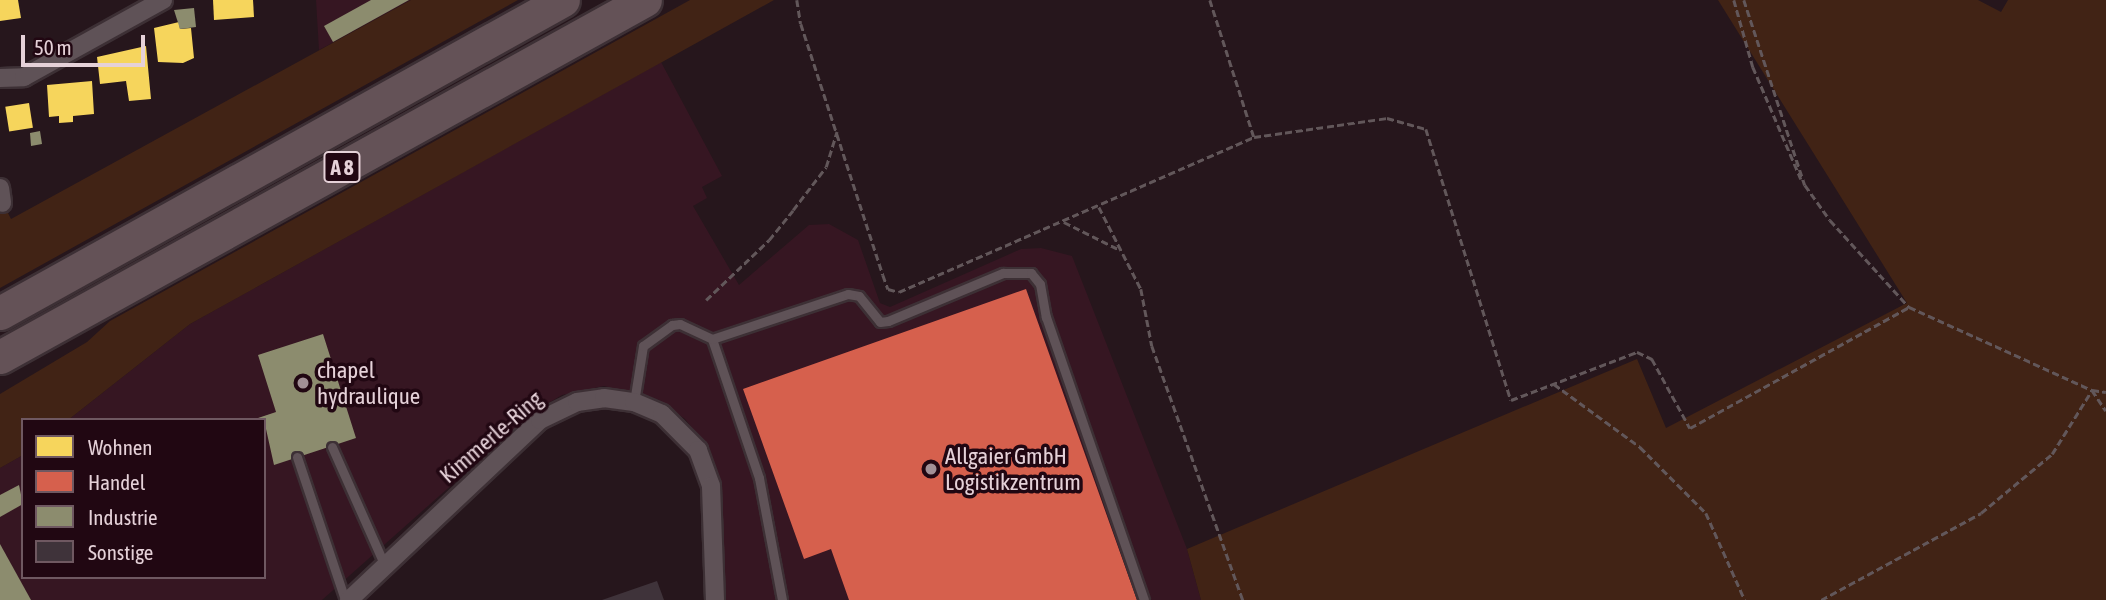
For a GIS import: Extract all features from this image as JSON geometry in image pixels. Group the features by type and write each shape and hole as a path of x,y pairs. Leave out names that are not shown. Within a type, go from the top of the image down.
{"highway":[{"name":"A 8","path":"0,313 563,0"},
{"name":"A 8","path":"0,357 645,0"}],"street":[{"path":"0,78 24,77 163,0"},
{"name":"Kimmerle-Ring","path":"347,600 540,420 590,399 634,402 674,423 704,461 710,486 715,600"}],"lane":[{"path":"634,402 643,346 657,332 680,324 712,338 848,293 859,296 880,322 905,318 1003,274 1031,273 1040,284 1046,317 1144,600"},
{"path":"712,338 758,478 782,600"},
{"path":"332,447 385,566"},
{"path":"297,457 347,600"}],"path":[{"path":"797,0 801,24 888,289 900,292 919,286 1254,137 1387,118 1426,129 1511,400 1637,352 1652,359 1690,428 1909,307"},
{"path":"1210,0 1254,137"},
{"path":"1734,0 1753,67 1798,178 1802,179"},
{"path":"1744,0 1802,179 1830,220 1909,307 2092,390 2106,392"},
{"path":"706,300 769,240 826,167 837,129"},
{"path":"1099,207 1141,289 1152,346 1243,600"},
{"path":"1064,222 1122,251"},
{"path":"1554,383 1640,447 1706,513 1745,600"},
{"path":"2092,390 2106,411"},
{"path":"1821,600 1981,513 2052,454 2092,390"}],"shaded area":[{"path":"316,0 411,0 319,50"},
{"path":"411,0 518,0 0,288 0,207 4,205 11,219"},
{"path":"690,0 774,0 190,324 71,418 21,418 21,456 0,468 0,394 87,342 110,321"},
{"path":"1718,0 1978,0 2001,12 2008,0 2106,0 2106,600 1201,600 1187,549 1637,359 1666,428 1907,303"},
{"path":"661,62 722,176 702,187 707,198 693,206 739,285 809,225 829,224 858,240 880,303 890,307 1021,249 1041,248 1072,256 1187,549 1201,600 724,600 719,484 704,443 685,419 659,400 604,386 562,395 535,411 322,600 0,600 0,468 21,456 21,579 266,579 266,418 71,418 190,324"}],"building: Wohnen":[{"path":"0,0 18,0 21,18 0,21"},
{"path":"213,0 253,0 254,17 214,20"},
{"path":"179,22 180,29 191,28 194,58 183,63 158,62 154,28"},
{"path":"146,46 151,99 129,101 126,81 100,84 97,57"},
{"path":"92,81 94,114 73,116 73,122 59,123 59,116 49,117 47,85"},
{"path":"29,103 33,128 9,131 5,107"}],"building: Handel":[{"name":"Allgaier GmbH Logistikzentrum","path":"1026,289 1137,600 849,600 831,549 804,559 743,389"}],"building: Industrie":[{"path":"371,0 409,0 333,42 324,26"},
{"path":"194,8 196,27 180,29 174,10"},
{"path":"40,131 42,144 31,146 30,133"},
{"name":"chapel hydraulique","path":"323,334 356,438 274,465 266,418 258,418 276,412 258,355"},
{"path":"19,485 21,505 0,517 0,495"},
{"path":"0,544 31,600 0,600"}],"building: Sonstige":[{"path":"657,581 664,600 602,600"}],"place":[{"name":"chapel hydraulique","path":"303,383"},
{"name":"Allgaier GmbH Logistikzentrum","path":"931,469"}]}
